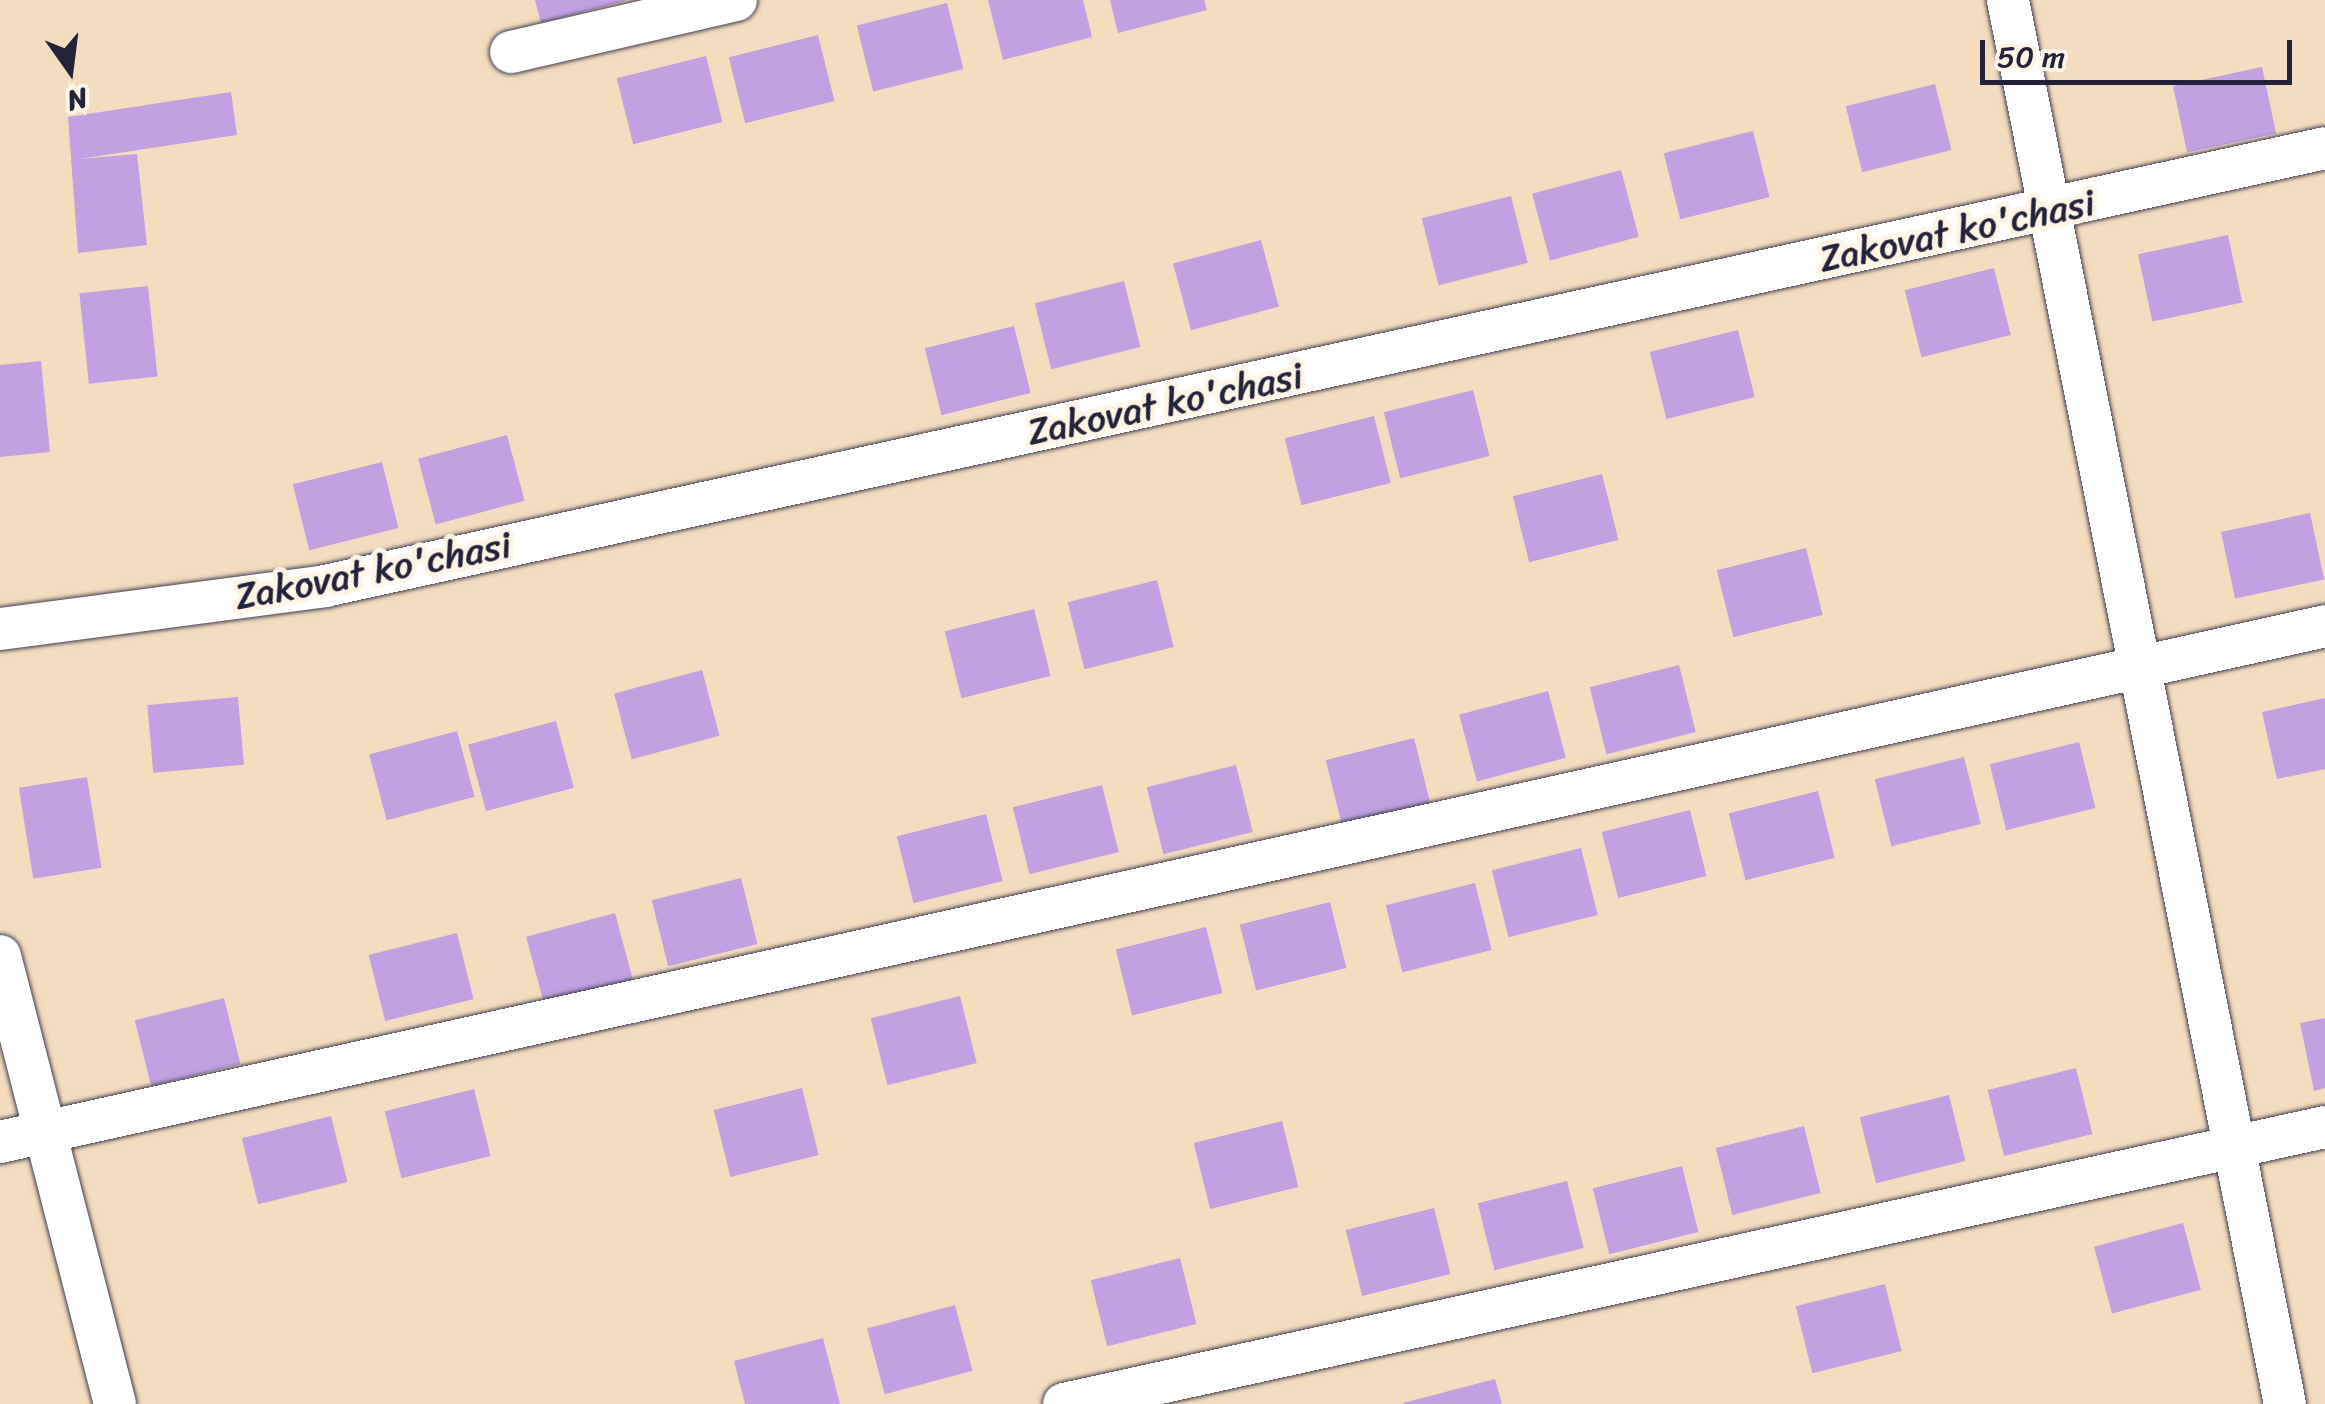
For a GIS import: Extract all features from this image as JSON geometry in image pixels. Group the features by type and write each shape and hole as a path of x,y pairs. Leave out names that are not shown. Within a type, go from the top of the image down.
{"street":[{"path":"511,52 736,0"},
{"path":"2008,0 2137,665 2237,1144 2285,1404"},
{"name":"Zakovat ko'chasi","path":"0,629 325,586 2325,148"},
{"path":"0,1142 50,1134 2325,626"},
{"path":"0,956 50,1134 115,1404"},
{"path":"1064,1404 2325,1127"}],"building":[{"path":"535,0 625,0 625,1 541,23"},
{"path":"988,0 1083,0 1092,37 1003,60"},
{"path":"1110,0 1204,0 1207,10 1118,33"},
{"path":"947,3 963,69 873,91 857,25"},
{"path":"818,35 834,101 745,123 729,57"},
{"path":"706,56 722,122 633,144 617,78"},
{"path":"2262,67 2276,134 2187,152 2173,86"},
{"path":"1935,84 1951,150 1862,172 1846,106"},
{"path":"231,92 237,135 79,159 137,154 147,245 78,253 68,117"},
{"path":"1753,131 1769,197 1680,219 1664,153"},
{"path":"1621,170 1639,237 1550,260 1532,194"},
{"path":"1511,196 1528,263 1438,285 1422,218"},
{"path":"2228,235 2242,302 2152,322 2138,254"},
{"path":"1261,240 1279,307 1191,330 1173,264"},
{"path":"1994,268 2011,335 1921,357 1905,290"},
{"path":"1124,281 1140,347 1051,369 1035,303"},
{"path":"148,286 158,377 89,384 79,293"},
{"path":"1014,326 1031,393 941,415 925,348"},
{"path":"1738,330 1755,397 1666,419 1650,352"},
{"path":"41,361 50,452 0,457 0,365"},
{"path":"1473,390 1489,456 1400,478 1384,412"},
{"path":"1374,416 1391,483 1301,505 1285,438"},
{"path":"507,435 525,501 436,524 418,459"},
{"path":"382,462 398,528 309,550 293,484"},
{"path":"1602,474 1618,540 1529,562 1513,496"},
{"path":"2310,513 2324,580 2235,598 2221,532"},
{"path":"1806,548 1823,615 1733,637 1717,570"},
{"path":"1157,580 1174,647 1084,669 1068,602"},
{"path":"1034,609 1051,676 961,698 945,631"},
{"path":"1679,665 1696,732 1606,754 1590,687"},
{"path":"702,670 720,736 632,759 614,694"},
{"path":"1548,691 1566,758 1477,781 1459,715"},
{"path":"238,697 244,765 153,773 147,705"},
{"path":"2325,698 2325,769 2277,779 2262,712"},
{"path":"556,721 574,788 486,811 468,745"},
{"path":"457,731 475,797 387,820 369,755"},
{"path":"1414,738 1430,804 1342,826 1326,760"},
{"path":"2079,742 2095,808 2006,830 1990,764"},
{"path":"1964,757 1981,824 1891,846 1875,779"},
{"path":"1236,765 1253,832 1163,854 1147,787"},
{"path":"87,777 101,868 33,879 19,788"},
{"path":"1102,785 1119,852 1029,874 1013,807"},
{"path":"1818,791 1835,858 1745,880 1729,813"},
{"path":"1690,810 1706,876 1618,898 1602,832"},
{"path":"986,814 1003,881 913,903 897,836"},
{"path":"1581,848 1598,915 1508,937 1492,870"},
{"path":"741,878 757,944 668,966 652,900"},
{"path":"1475,883 1492,950 1402,972 1386,905"},
{"path":"1330,902 1346,968 1256,990 1240,924"},
{"path":"615,913 633,980 544,1003 526,937"},
{"path":"1206,927 1222,993 1132,1015 1116,949"},
{"path":"457,933 473,999 385,1021 369,955"},
{"path":"960,996 977,1063 887,1085 871,1018"},
{"path":"224,998 240,1064 151,1086 135,1020"},
{"path":"2325,1018 2325,1088 2314,1091 2300,1023"},
{"path":"2076,1068 2092,1134 2004,1156 1988,1090"},
{"path":"802,1088 819,1155 730,1177 714,1110"},
{"path":"474,1089 491,1156 401,1178 385,1111"},
{"path":"1949,1095 1965,1161 1876,1183 1860,1117"},
{"path":"331,1116 347,1182 258,1204 242,1138"},
{"path":"1282,1121 1298,1187 1210,1209 1194,1143"},
{"path":"1804,1126 1821,1193 1732,1215 1716,1148"},
{"path":"1682,1166 1698,1232 1609,1254 1593,1188"},
{"path":"1567,1181 1584,1248 1494,1270 1478,1203"},
{"path":"1434,1208 1450,1274 1362,1296 1346,1230"},
{"path":"2183,1223 2201,1290 2112,1313 2094,1247"},
{"path":"1180,1258 1196,1324 1107,1346 1091,1280"},
{"path":"1885,1284 1902,1351 1812,1373 1796,1306"},
{"path":"955,1305 973,1371 885,1394 867,1329"},
{"path":"823,1338 840,1404 745,1404 734,1361"},
{"path":"1495,1379 1502,1404 1403,1404 1403,1403"}]}
